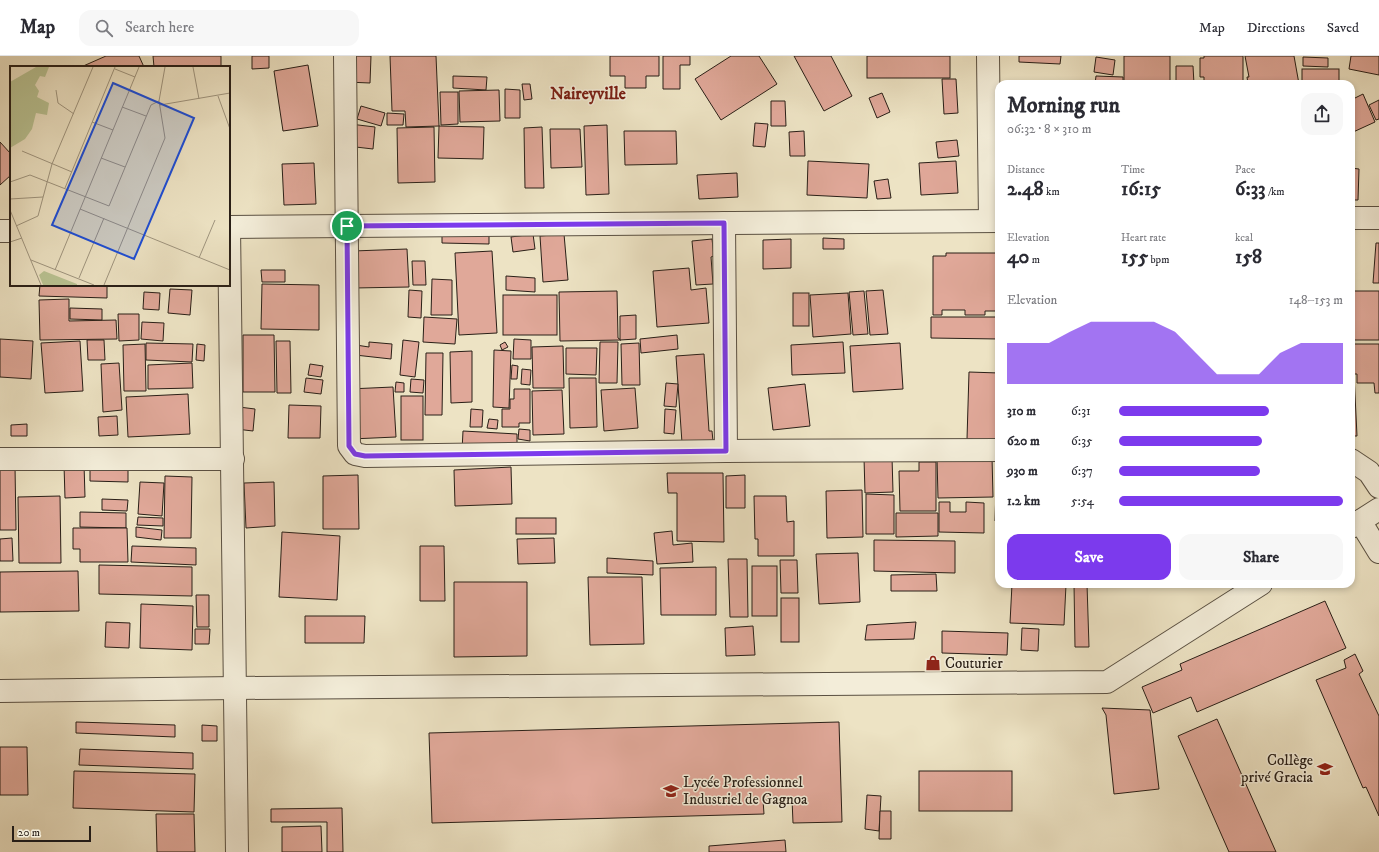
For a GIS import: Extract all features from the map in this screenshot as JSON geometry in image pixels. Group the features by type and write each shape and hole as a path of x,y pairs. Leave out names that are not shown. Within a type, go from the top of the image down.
{"street":[{"path":"345,56 349,446 355,454 365,456 726,451 995,450"},
{"path":"230,227 994,221 988,56"},
{"path":"1355,218 1379,218"},
{"path":"724,223 726,451"},
{"path":"230,286 237,852"},
{"path":"0,459 232,459"},
{"path":"1355,463 1369,472 1379,487"},
{"path":"1379,509 1355,524 1379,552"},
{"path":"0,691 1108,682 1255,588"}],"building":[{"path":"106,56 139,56 144,66 83,66"},
{"path":"153,56 221,56 221,66 154,66"},
{"path":"252,56 269,56 269,68 252,69"},
{"path":"348,56 371,56 370,83 346,82"},
{"path":"390,56 436,56 439,126 406,127 405,111 392,111"},
{"path":"610,56 659,56 659,76 646,76 646,88 625,88 625,76 610,76"},
{"path":"663,56 690,56 690,65 680,65 680,89 663,89"},
{"path":"731,56 759,56 777,84 721,120 695,79"},
{"path":"794,56 831,56 852,96 824,111"},
{"path":"867,56 950,56 950,78 867,78"},
{"path":"1019,56 1061,56 1060,64 1019,62"},
{"path":"1124,56 1170,56 1170,80 1124,80"},
{"path":"1204,56 1243,56 1243,80 1204,80 1204,77 1200,77 1200,58 1204,58"},
{"path":"1245,56 1294,56 1298,80 1247,80 1247,77 1249,77"},
{"path":"1351,56 1379,56 1379,75 1349,69"},
{"path":"1096,57 1115,60 1113,75 1094,72"},
{"path":"1303,57 1328,58 1328,67 1303,66"},
{"path":"308,65 318,126 283,131 274,71"},
{"path":"1176,66 1193,66 1194,80 1176,80"},
{"path":"1302,69 1339,69 1339,80 1302,80"},
{"path":"453,76 487,77 486,90 453,88"},
{"path":"1096,76 1123,77 1123,80 1096,80"},
{"path":"942,79 956,79 958,113 944,114"},
{"path":"522,84 530,84 532,99 524,100"},
{"path":"505,89 520,90 520,118 505,118"},
{"path":"499,90 500,121 460,122 459,91"},
{"path":"440,92 458,92 458,124 441,125"},
{"path":"882,93 890,112 877,118 869,98"},
{"path":"1363,94 1375,122 1355,131 1355,98"},
{"path":"1379,100 1379,119 1376,120 1369,105"},
{"path":"771,101 785,101 786,126 771,126"},
{"path":"361,106 385,113 381,126 357,119"},
{"path":"387,113 404,114 403,125 387,125"},
{"path":"755,123 768,124 765,147 753,146"},
{"path":"350,124 375,127 373,149 347,146"},
{"path":"607,125 609,194 586,195 584,126"},
{"path":"439,126 484,127 483,159 438,158"},
{"path":"434,127 435,182 398,183 397,128"},
{"path":"542,127 544,188 525,188 524,128"},
{"path":"550,129 580,129 582,167 551,168"},
{"path":"624,131 676,131 677,164 625,165"},
{"path":"804,131 805,156 790,156 789,132"},
{"path":"957,140 959,156 938,158 936,142"},
{"path":"0,142 10,153 10,176 0,185"},
{"path":"808,161 869,164 867,198 807,195"},
{"path":"956,161 958,193 921,195 919,163"},
{"path":"314,163 316,204 284,205 282,164"},
{"path":"1355,168 1359,169 1358,200 1355,200"},
{"path":"737,173 738,197 699,199 697,175"},
{"path":"888,179 891,198 877,199 874,181"},
{"path":"442,233 489,234 489,244 442,243"},
{"path":"533,234 535,249 513,252 511,237"},
{"path":"564,234 568,280 543,282 540,236"},
{"path":"823,238 844,239 844,249 823,249"},
{"path":"712,239 714,256 711,257 713,284 696,285 692,241"},
{"path":"791,239 791,268 763,269 763,240"},
{"path":"1376,243 1379,243 1379,283 1373,283"},
{"path":"407,249 409,287 354,288 353,251"},
{"path":"492,251 497,333 459,335 455,253"},
{"path":"946,253 995,253 995,311 985,311 985,315 965,315 965,310 942,310 942,315 933,315 933,256 946,256"},
{"path":"412,261 425,261 426,285 413,285"},
{"path":"689,268 691,290 706,288 709,323 657,327 653,271"},
{"path":"261,270 285,270 285,282 262,282"},
{"path":"506,276 535,278 535,292 506,290"},
{"path":"432,279 452,280 452,315 431,315"},
{"path":"262,284 319,285 319,330 261,329"},
{"path":"40,286 107,286 107,298 39,296"},
{"path":"170,289 192,290 190,315 168,313"},
{"path":"409,290 422,291 421,318 408,317"},
{"path":"883,290 888,334 870,335 866,291"},
{"path":"617,291 618,338 621,340 560,341 559,292"},
{"path":"864,291 868,334 853,335 849,292"},
{"path":"1355,291 1379,291 1379,340 1355,340"},
{"path":"144,292 160,293 159,310 143,309"},
{"path":"793,293 809,293 809,326 793,326"},
{"path":"848,293 851,334 813,337 810,295"},
{"path":"503,295 557,295 557,335 503,335"},
{"path":"69,299 69,321 116,320 117,339 40,340 39,300"},
{"path":"70,308 102,309 102,320 70,319"},
{"path":"118,314 139,314 139,340 119,341"},
{"path":"636,315 636,339 620,340 620,316"},
{"path":"424,317 457,319 455,344 423,342"},
{"path":"931,317 995,317 995,339 931,338"},
{"path":"142,322 164,323 163,341 141,339"},
{"path":"243,335 274,335 275,392 243,392"},
{"path":"677,335 678,349 641,353 640,339"},
{"path":"0,339 33,341 31,379 0,377"},
{"path":"514,339 531,340 531,359 513,359"},
{"path":"87,340 104,340 105,360 88,360"},
{"path":"403,340 419,342 415,377 400,375"},
{"path":"80,341 83,391 45,393 41,343"},
{"path":"276,341 290,341 291,393 277,393"},
{"path":"369,342 392,344 391,359 355,355 356,345 369,347"},
{"path":"505,342 508,347 502,350 500,345"},
{"path":"600,342 618,342 617,383 599,383"},
{"path":"843,342 845,373 792,375 791,345"},
{"path":"146,343 193,344 192,362 146,360"},
{"path":"639,343 640,385 622,385 621,344"},
{"path":"900,343 903,389 853,392 850,346"},
{"path":"145,344 146,391 124,391 123,345"},
{"path":"197,344 205,345 204,361 196,360"},
{"path":"1355,344 1379,344 1379,393 1375,393 1374,383 1357,383 1357,374 1355,374"},
{"path":"563,346 564,388 533,388 532,347"},
{"path":"566,348 597,348 596,375 566,374"},
{"path":"494,350 511,351 509,408 493,407"},
{"path":"472,351 472,402 451,403 450,352"},
{"path":"426,353 443,353 442,415 425,415"},
{"path":"704,354 709,431 712,431 713,441 682,443 676,356"},
{"path":"119,363 122,410 103,412 101,364"},
{"path":"192,363 193,388 148,389 148,365"},
{"path":"310,364 323,366 321,377 308,375"},
{"path":"512,365 518,366 517,379 511,379"},
{"path":"522,369 531,370 530,385 521,384"},
{"path":"969,372 995,373 995,441 967,439"},
{"path":"306,378 323,380 321,394 304,392"},
{"path":"569,378 596,378 597,427 570,428"},
{"path":"411,379 424,380 423,393 410,392"},
{"path":"396,382 404,383 404,392 395,392"},
{"path":"666,383 678,384 676,407 664,406"},
{"path":"805,384 810,426 773,430 768,388"},
{"path":"393,387 396,437 351,439 349,389"},
{"path":"635,388 638,428 604,431 601,390"},
{"path":"514,389 530,389 530,423 519,423 519,427 502,427 502,409 510,409 510,399 514,399"},
{"path":"562,390 564,434 533,435 532,391"},
{"path":"188,394 190,434 128,437 126,397"},
{"path":"1355,395 1357,436 1355,436"},
{"path":"401,396 423,396 423,440 401,440"},
{"path":"289,405 321,406 320,438 288,438"},
{"path":"239,407 255,409 253,431 236,429"},
{"path":"471,409 483,410 482,427 470,427"},
{"path":"665,409 676,410 674,434 664,433"},
{"path":"117,416 118,435 99,436 98,417"},
{"path":"489,419 498,420 497,429 487,428"},
{"path":"27,424 27,436 11,436 11,425"},
{"path":"519,429 530,430 530,441 518,439"},
{"path":"463,431 517,434 517,453 462,451"},
{"path":"892,457 893,492 865,493 864,458"},
{"path":"992,457 993,497 938,498 937,458"},
{"path":"919,462 936,462 936,511 900,511 899,471 919,471"},
{"path":"90,463 128,464 128,482 90,481"},
{"path":"84,464 85,497 65,498 64,465"},
{"path":"0,466 15,466 16,530 0,530"},
{"path":"511,467 512,504 455,506 454,470"},
{"path":"667,473 723,473 724,542 677,541 677,493 668,493"},
{"path":"358,475 359,529 323,529 323,476"},
{"path":"745,475 745,508 726,508 726,476"},
{"path":"165,476 192,477 191,538 164,538"},
{"path":"140,482 164,483 162,516 138,514"},
{"path":"274,482 275,526 246,528 244,483"},
{"path":"862,490 863,537 827,538 826,491"},
{"path":"866,494 894,495 894,534 866,534"},
{"path":"60,496 61,563 19,563 18,497"},
{"path":"754,496 786,496 787,522 794,521 794,556 758,556 758,539 755,539"},
{"path":"102,499 128,500 127,511 102,510"},
{"path":"939,502 950,502 950,512 966,512 966,502 984,503 984,533 939,532"},
{"path":"80,512 126,513 126,528 80,527"},
{"path":"896,513 938,513 938,536 896,537"},
{"path":"138,517 163,518 163,526 137,525"},
{"path":"516,518 556,518 556,534 516,534"},
{"path":"136,527 162,530 161,540 136,537"},
{"path":"73,528 127,528 128,562 80,562 80,549 73,549"},
{"path":"672,531 673,545 692,543 693,562 657,564 654,533"},
{"path":"282,532 340,536 337,600 279,597"},
{"path":"12,538 13,561 0,561 0,539"},
{"path":"554,538 555,563 518,564 517,539"},
{"path":"874,540 955,541 955,573 874,571"},
{"path":"132,546 196,548 196,565 131,562"},
{"path":"420,546 444,546 445,601 420,601"},
{"path":"858,553 860,602 819,604 816,554"},
{"path":"607,558 653,561 653,575 607,573"},
{"path":"728,559 747,559 748,617 730,617"},
{"path":"780,560 797,560 798,593 781,593"},
{"path":"99,565 192,567 192,596 99,594"},
{"path":"752,566 777,566 777,616 752,616"},
{"path":"716,567 716,615 661,615 660,568"},
{"path":"78,571 79,611 0,612 0,572"},
{"path":"936,574 937,591 891,591 891,575"},
{"path":"588,577 642,577 644,644 590,645"},
{"path":"454,582 527,582 527,656 454,657"},
{"path":"1012,588 1066,588 1064,625 1010,623"},
{"path":"1074,588 1087,588 1089,647 1075,647"},
{"path":"196,595 209,595 209,627 197,627"},
{"path":"781,598 799,598 799,642 781,642"},
{"path":"1325,601 1346,648 1197,712 1191,697 1153,713 1142,687 1182,670 1180,664"},
{"path":"141,604 193,606 192,650 140,648"},
{"path":"305,616 365,616 364,643 305,643"},
{"path":"106,622 130,623 129,648 105,647"},
{"path":"916,622 914,639 865,640 867,625"},
{"path":"753,626 755,655 726,656 725,628"},
{"path":"1022,628 1039,629 1038,651 1021,650"},
{"path":"195,629 210,629 209,644 195,644"},
{"path":"942,631 1008,633 1007,655 942,653"},
{"path":"1355,654 1363,671 1359,674 1379,716 1379,816 1366,787 1363,788 1316,680 1346,668 1344,660"},
{"path":"1102,708 1150,710 1159,789 1114,794 1106,715"},
{"path":"1217,719 1276,852 1229,852 1178,736"},
{"path":"76,722 175,725 175,737 76,733"},
{"path":"839,722 842,822 793,823 792,799 763,800 764,814 432,823 429,733"},
{"path":"202,725 217,726 217,741 202,741"},
{"path":"0,747 27,747 28,795 0,795"},
{"path":"80,749 193,753 193,769 79,765"},
{"path":"74,771 195,774 194,812 73,808"},
{"path":"919,771 1012,771 1012,811 919,811"},
{"path":"867,795 881,796 879,831 865,829"},
{"path":"342,808 343,852 327,852 327,822 271,822 271,809"},
{"path":"880,811 891,811 891,839 879,839"},
{"path":"156,814 194,814 195,852 157,852"},
{"path":"321,826 322,852 282,852 282,827"},
{"path":"785,840 786,852 709,852 709,846"}],"place":[{"name":"Couturier","path":"933,663"},
{"name":"Collège privé Gracia","path":"1325,769"},
{"name":"Lycée Professionnel Industriel de Gagnoa","path":"671,791"}],"district":[{"name":"Naireyville","path":"588,94"}],"route":[{"path":"724,223 726,451 365,456 355,454 349,446 347,226 724,223"}]}
